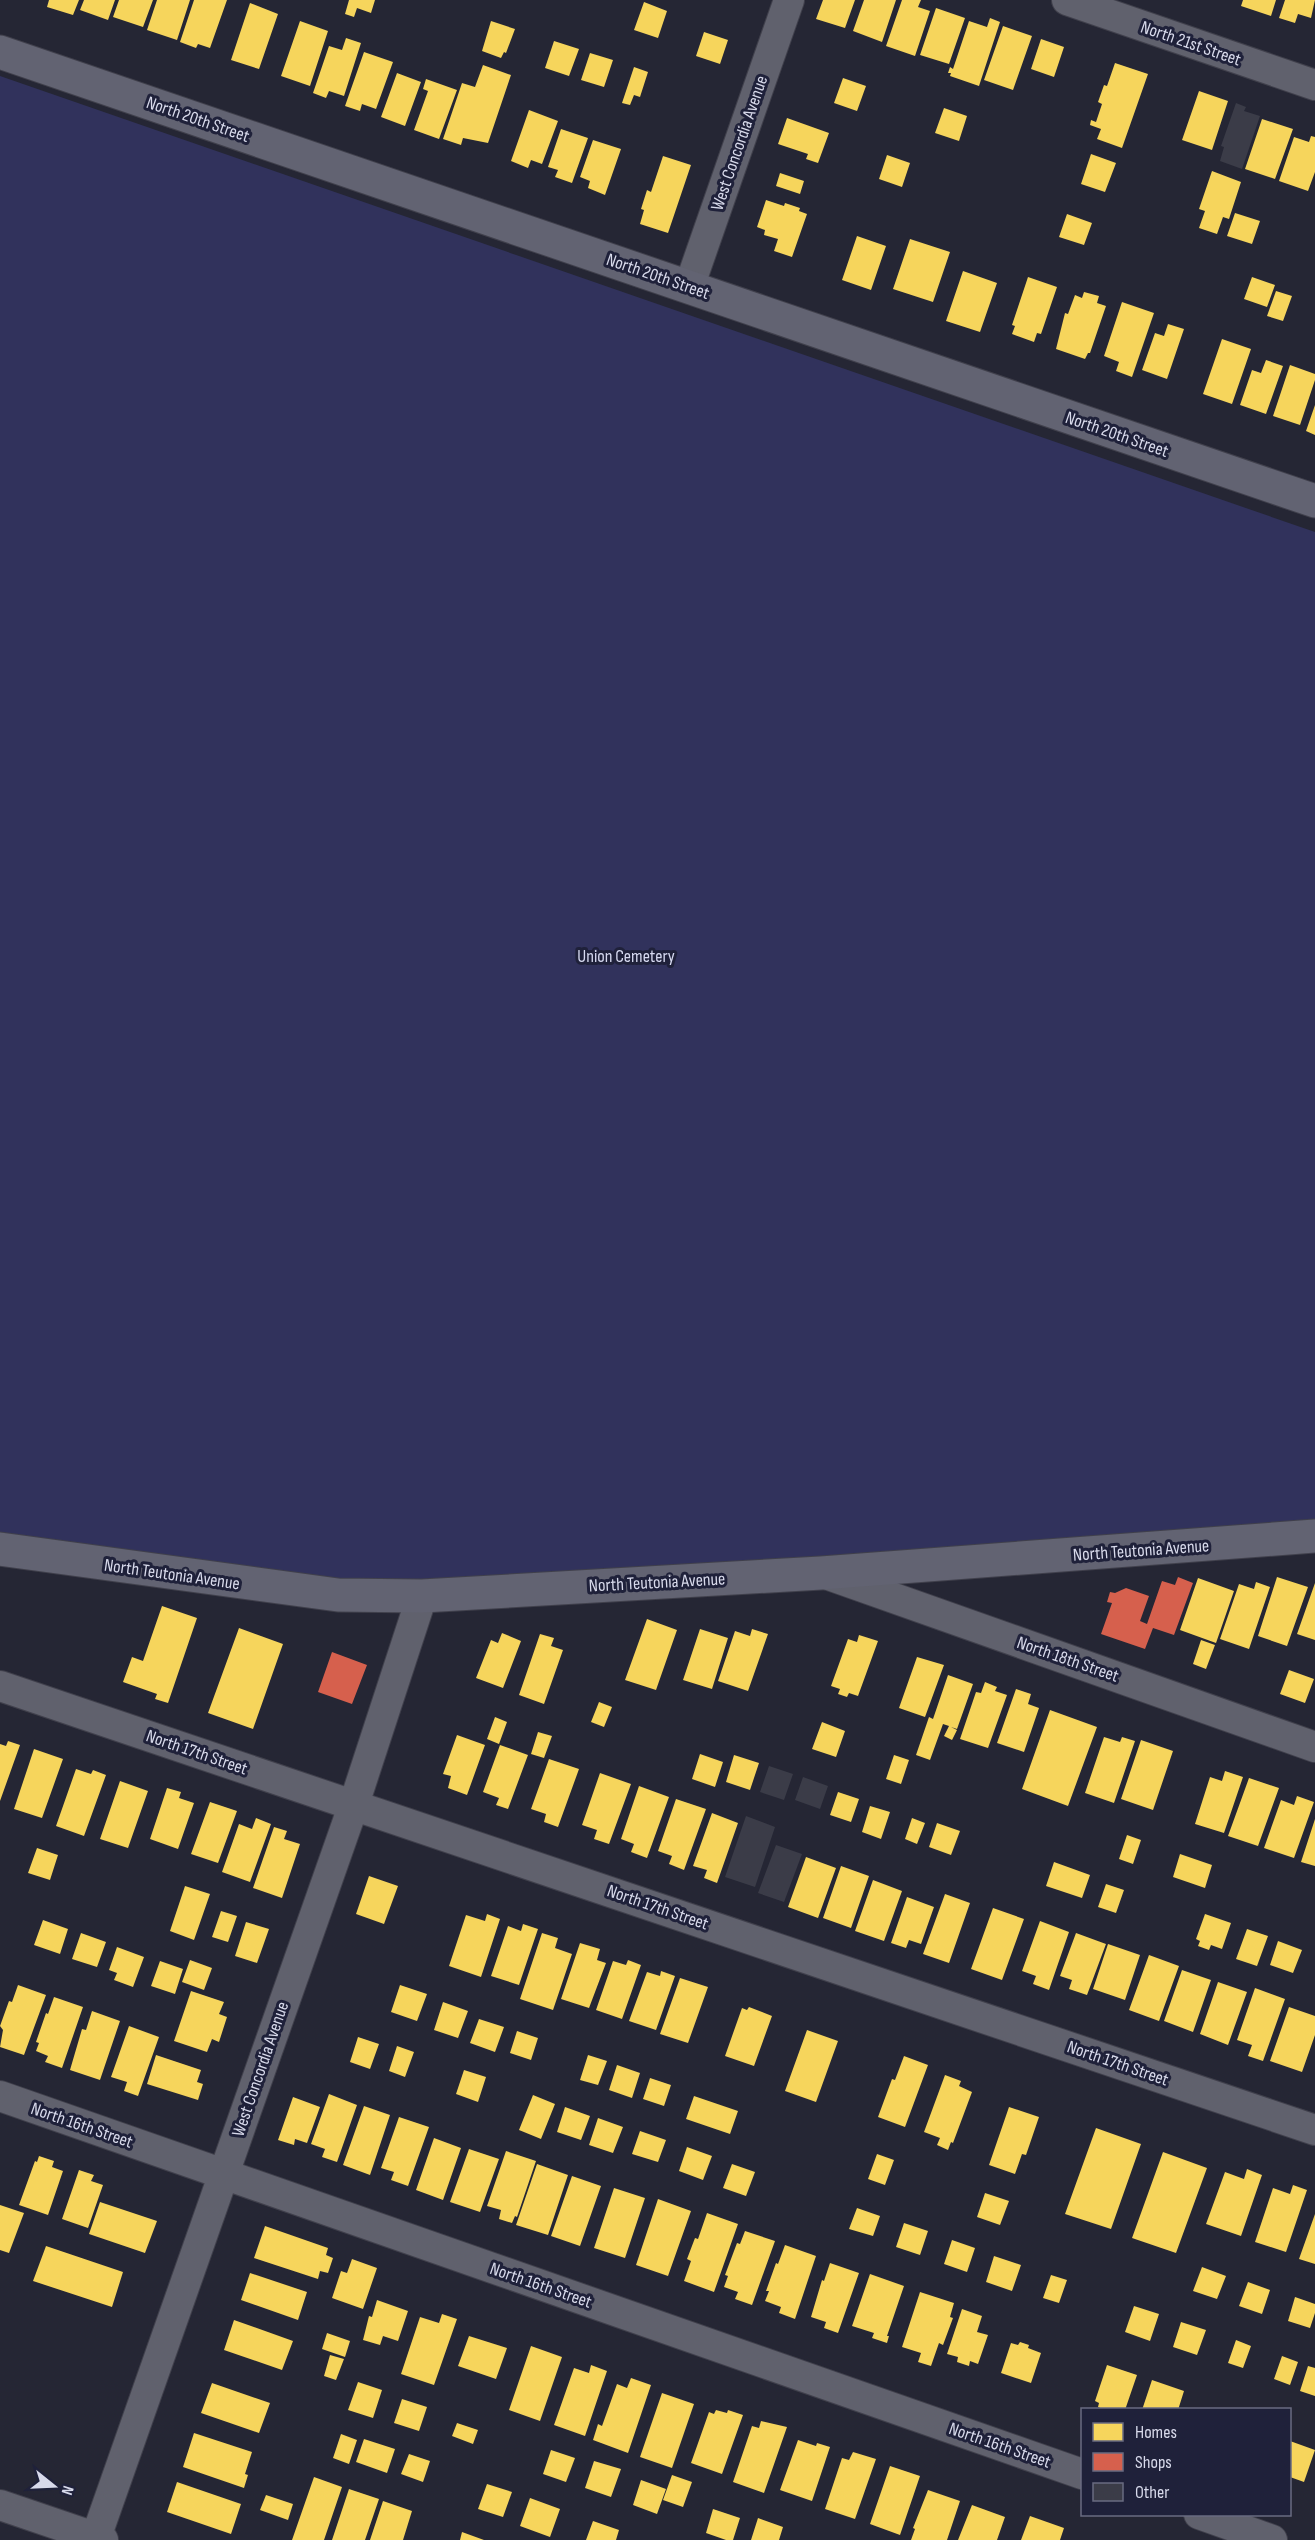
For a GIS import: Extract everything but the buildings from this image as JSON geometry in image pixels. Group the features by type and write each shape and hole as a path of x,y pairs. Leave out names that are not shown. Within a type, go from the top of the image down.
{"main road":[{"name":"North 20th Street","path":"0,52 1315,501"},
{"name":"North Teutonia Avenue","path":"0,1549 338,1595 422,1596 821,1573 1315,1536"}],"street":[{"name":"West Concordia Avenue","path":"689,287 789,0"},
{"name":"North 21st Street","path":"1067,0 1315,85"},
{"name":"North 18th Street","path":"821,1573 1315,1747"},
{"name":"West Concordia Avenue","path":"98,2539 223,2174 354,1804 422,1596"},
{"name":"North 17th Street","path":"0,1686 1315,2130"},
{"name":"North 16th Street","path":"0,2096 1081,2473"},
{"path":"0,2505 98,2539"},
{"path":"1205,2516 1272,2540"}],"green space":[{"name":"Union Cemetery","path":"0,76 1315,532 1315,1536 422,1596 0,1549"}]}
